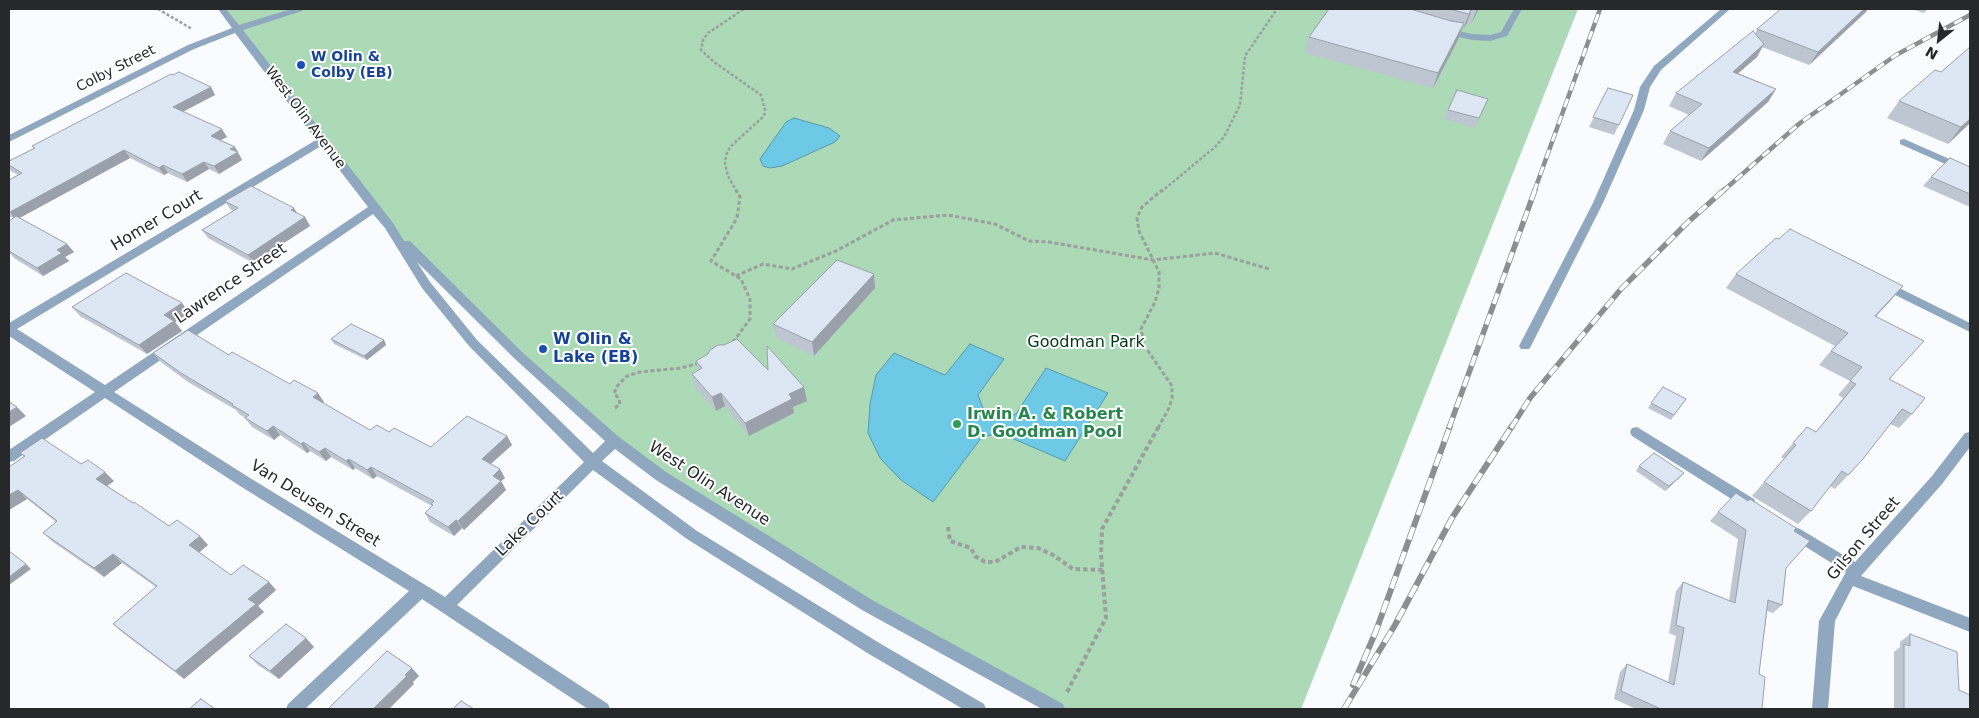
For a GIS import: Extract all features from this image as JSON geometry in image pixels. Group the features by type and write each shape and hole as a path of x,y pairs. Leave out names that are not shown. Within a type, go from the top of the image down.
{"street":[{"name":"West Olin Avenue","path":"222,9 388,226 426,285 473,343 593,462 692,534 875,649 978,709"},
{"name":"Colby Street","path":"9,138 191,47 237,29 298,9"},
{"path":"1439,29 1472,37 1490,38 1504,34 1510,27 1518,9"},
{"path":"1526,346 1598,203 1639,110 1645,87 1657,68 1726,9"},
{"name":"Homer Court","path":"9,329 322,141"},
{"path":"1904,142 1970,172"},
{"name":"Lawrence Street","path":"9,457 374,208"},
{"name":"West Olin Avenue","path":"388,226 519,356 614,441 661,476 867,605 1057,709"},
{"path":"1876,280 1970,328"},
{"name":"Van Deusen Street","path":"9,329 245,482 446,606 602,709"},
{"path":"1637,432 1760,510"},
{"name":"Gilson Street","path":"1820,709 1827,621 1853,575 1937,480 1970,437"},
{"name":"Lake Court","path":"446,606 614,441"},
{"path":"1784,526 1853,575 1970,625"},
{"path":"294,709 420,590"}],"path":[{"path":"158,9 189,28 196,30"},
{"path":"732,344 750,319 750,299 741,279 711,261 737,218 740,207 740,198 728,176 725,164 726,155 730,147 764,116 764,102 761,95 714,62 701,50 703,40 708,33 744,9"},
{"path":"1066,695 1106,618 1102,529 1169,408 1172,398 1172,386 1144,346 1141,329 1155,302 1159,288 1159,272 1139,231 1137,218 1142,207 1215,147 1224,136 1240,105 1243,89 1244,56 1277,9"},
{"path":"736,276 763,264 792,269 836,251 893,220 948,215 995,224 1029,241 1049,242 1153,260 1216,253 1269,269"},
{"path":"615,408 620,404 619,398 614,393 618,385 627,376 640,372 682,368 704,362"},
{"path":"948,527 950,542 971,548 975,556 984,562 995,562 1021,547 1038,548 1053,555 1073,569 1103,570"}],"green space":[{"name":"Goodman Park","path":"222,9 1578,9 1301,709 1057,709 867,605 661,476 519,356 389,226"}],"water":[{"path":"794,118 829,128 840,136 835,142 782,166 770,168 763,166 760,159 786,122"},
{"path":"970,344 1004,359 978,395 983,408 1002,417 1016,414 1046,368 1108,393 1065,461 1000,433 982,437 933,502 901,480 880,458 868,433 870,404 876,375 894,353 945,375"}],"building":[{"path":"1329,9 1410,9 1464,23 1438,73 1309,37"},
{"path":"1449,9 1471,9 1469,14"},
{"path":"1781,9 1864,9 1818,52 1757,29"},
{"path":"1753,31 1764,44 1733,72 1776,89 1709,148 1670,131 1702,104 1676,93"},
{"path":"1970,47 1970,119 1961,127 1899,101 1935,70 1941,72"},
{"path":"179,72 211,87 173,107 222,129 211,136 235,147 230,149 238,152 214,166 204,162 182,174 163,165 159,168 124,150 9,212 9,180 22,173 9,165 9,161 35,148 32,146 171,74"},
{"path":"1608,88 1633,95 1619,125 1593,117"},
{"path":"1457,90 1488,99 1479,118 1448,110"},
{"path":"1950,158 1970,167 1970,194 1931,177"},
{"path":"251,186 294,208 291,210 305,217 248,255 202,230 238,208 225,201"},
{"path":"16,216 67,244 57,250 62,253 37,268 9,251 9,221"},
{"path":"1790,229 1903,286 1875,316 1924,341 1889,379 1925,398 1912,414 1902,409 1862,460 1848,475 1842,471 1811,511 1764,482 1796,445 1793,443 1807,427 1816,432 1856,384 1850,381 1862,367 1831,351 1848,333 1736,274 1776,238 1779,239"},
{"path":"837,260 874,274 812,342 773,324"},
{"path":"126,273 182,303 164,315 174,321 139,345 72,307"},
{"path":"351,324 384,340 364,356 331,339"},
{"path":"188,330 229,355 232,352 290,384 294,380 318,393 313,397 370,430 377,425 389,432 394,428 431,447 467,416 507,436 482,459 500,469 493,476 501,481 458,521 456,520 448,527 425,513 433,505 431,504 434,501 371,467 367,470 349,459 346,461 325,448 319,452 303,442 301,444 273,426 267,431 245,418 249,415 233,404 181,373 153,353"},
{"path":"737,339 768,370 767,346 804,387 789,394 792,399 745,423 721,393 712,397 692,374 702,368 696,361 708,354 710,350 718,345 724,345"},
{"path":"1663,387 1686,399 1674,415 1651,403"},
{"path":"9,402 17,407 9,412"},
{"path":"42,438 81,464 88,460 105,472 96,479 169,526 177,520 200,536 189,545 231,575 243,565 269,582 248,599 256,604 175,671 113,624 157,586 113,554 94,568 43,533 57,521 18,490 9,495 9,467 25,456 20,453"},
{"path":"1654,453 1684,473 1669,486 1639,466"},
{"path":"1736,493 1748,501 1750,499 1796,528 1794,531 1810,541 1786,568 1782,605 1768,600 1759,674 1765,677 1762,709 1661,709 1621,691 1627,664 1674,685 1684,628 1676,625 1683,582 1735,603 1746,530 1718,512"},
{"path":"9,551 26,564 9,577"},
{"path":"286,624 306,638 270,671 249,656"},
{"path":"1910,634 1957,652 1959,690 1970,695 1970,709 1904,709 1904,644 1910,646"},
{"path":"387,651 412,668 405,675 407,676 373,709 328,709"},
{"path":"201,699 215,709 189,709"},
{"path":"461,701 474,709 453,709"}],"railway":[{"path":"1534,192 1600,9"},
{"path":"1722,192 1800,123 1896,55 1970,15"},
{"path":"1449,428 1535,190"},
{"path":"1511,428 1530,398 1621,289 1688,222 1724,190"},
{"path":"1353,685 1376,631 1450,426"},
{"path":"1344,709 1395,625 1452,518 1512,426"}],"place":[{"name":"W Olin & Colby (EB)","path":"301,65"},
{"name":"W Olin & Lake (EB)","path":"543,349"},
{"name":"Irwin A. & Robert D. Goodman Pool","path":"957,424"}]}
